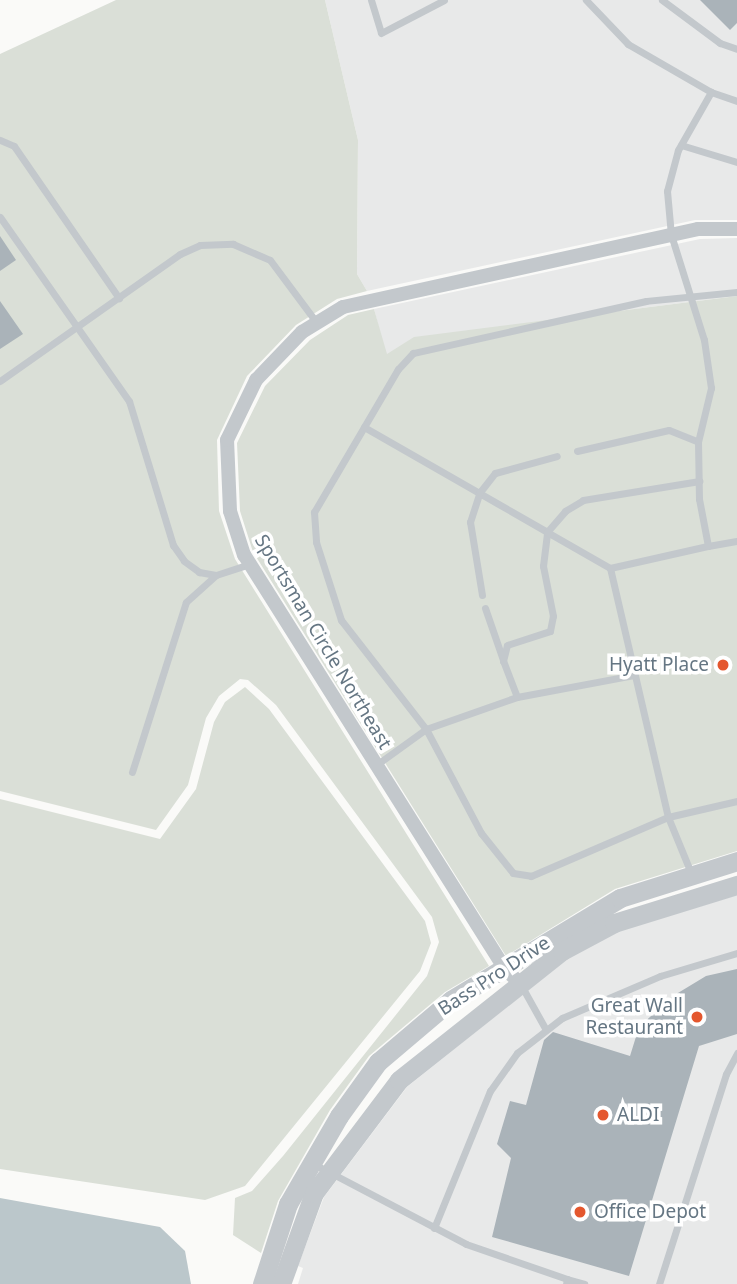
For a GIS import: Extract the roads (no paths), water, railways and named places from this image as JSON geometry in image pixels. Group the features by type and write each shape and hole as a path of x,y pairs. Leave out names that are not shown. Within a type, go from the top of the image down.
{"street":[{"name":"Sportsman Circle Northeast","path":"521,984 505,969 249,564 230,511 227,440 256,380 317,323 343,306 671,235 737,229"},
{"name":"Bass Pro Drive","path":"262,1284 288,1204 378,1062 451,1000 620,898 691,873 737,861"},
{"name":"Bass Pro Drive","path":"281,1284 314,1193 399,1080 562,951 614,923 737,885"}],"lane":[{"path":"371,0 381,33 444,0"},
{"path":"586,0 628,44 711,92 737,101"},
{"path":"662,0 720,43 737,49"},
{"path":"708,546 699,481 698,442 711,388 704,340 671,235 667,191 681,145 711,92"},
{"path":"0,140 14,146 119,298"},
{"path":"681,145 737,162"},
{"path":"0,217 129,401 173,545 199,572 216,575"},
{"path":"0,381 180,254 200,245 233,244 270,260 317,323"},
{"path":"737,292 689,295 414,354 398,369 314,513 316,542 341,620 426,729 481,833 513,873 531,876 668,817 737,802"},
{"path":"364,427 610,568 737,541"},
{"path":"577,451 669,430 698,442"},
{"path":"482,595 470,522 481,492 495,473 557,456"},
{"path":"503,662 507,645 550,631 553,616 543,566 547,533 565,511 583,500 699,481"},
{"path":"132,772 186,602 216,575 249,564"},
{"path":"610,568 668,817 691,873"},
{"path":"485,608 517,697"},
{"path":"375,766 426,729 517,697 635,675"},
{"path":"434,1228 490,1091 517,1053 562,1018 660,976 737,953"},
{"path":"521,984 546,1030"},
{"path":"659,1284 726,1074 737,1053"},
{"path":"312,1163 330,1170 466,1244 567,1281 584,1284"}],"place":[{"name":"Hyatt Place","path":"723,665"},
{"name":"Great Wall Restaurant","path":"697,1017"},
{"name":"ALDI","path":"603,1115"},
{"name":"Office Depot","path":"580,1212"}]}
